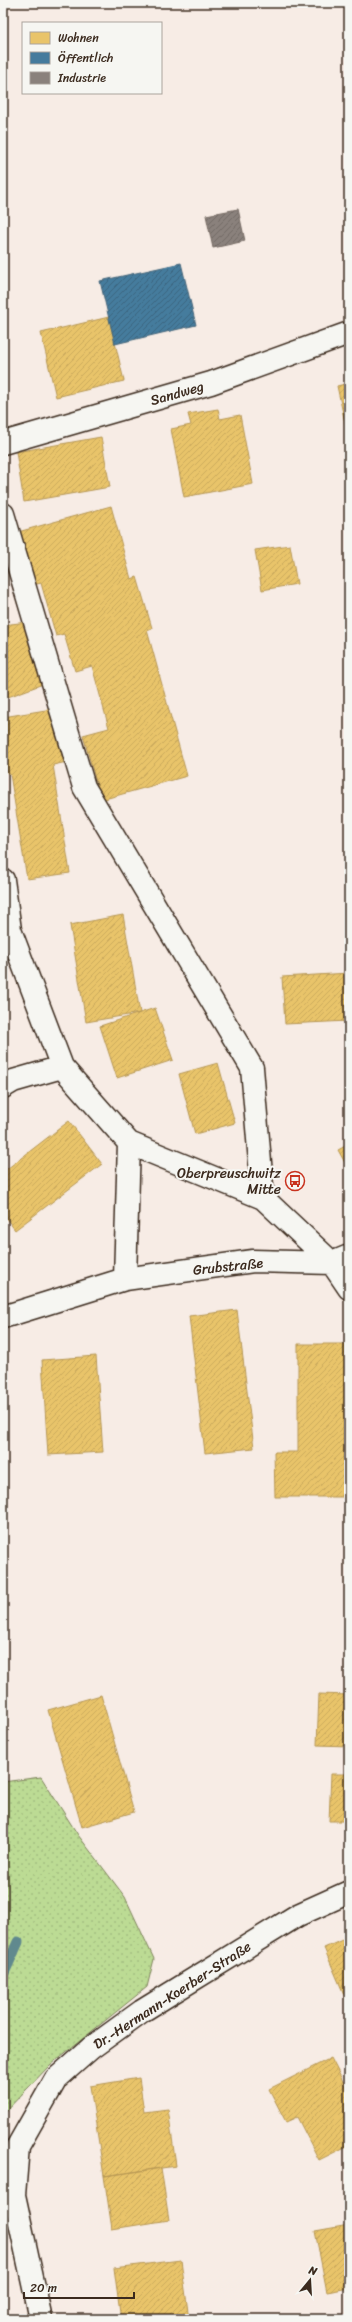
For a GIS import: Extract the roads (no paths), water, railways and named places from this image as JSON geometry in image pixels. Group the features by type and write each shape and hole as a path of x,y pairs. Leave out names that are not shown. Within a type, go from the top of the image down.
{"street":[{"name":"Sandweg","path":"3,443 211,383 349,333"},
{"path":"3,514 84,787 252,1068 263,1198"},
{"path":"3,880 10,930 62,1067 129,1143 263,1198 340,1259 349,1288"},
{"path":"3,1087 13,1081 62,1067"},
{"path":"125,1279 129,1143"},
{"name":"Grubstraße","path":"3,1317 125,1279 253,1261 340,1259"},
{"name":"Dr.-Hermann-Koerber-Straße","path":"41,2319 14,2195 18,2146 56,2079 91,2048 142,2011 298,1915 349,1892"}],"waterway":[{"path":"3,1975 18,1942"}],"place":[{"name":"Oberpreuschwitz Mitte","path":"295,1181"}]}
